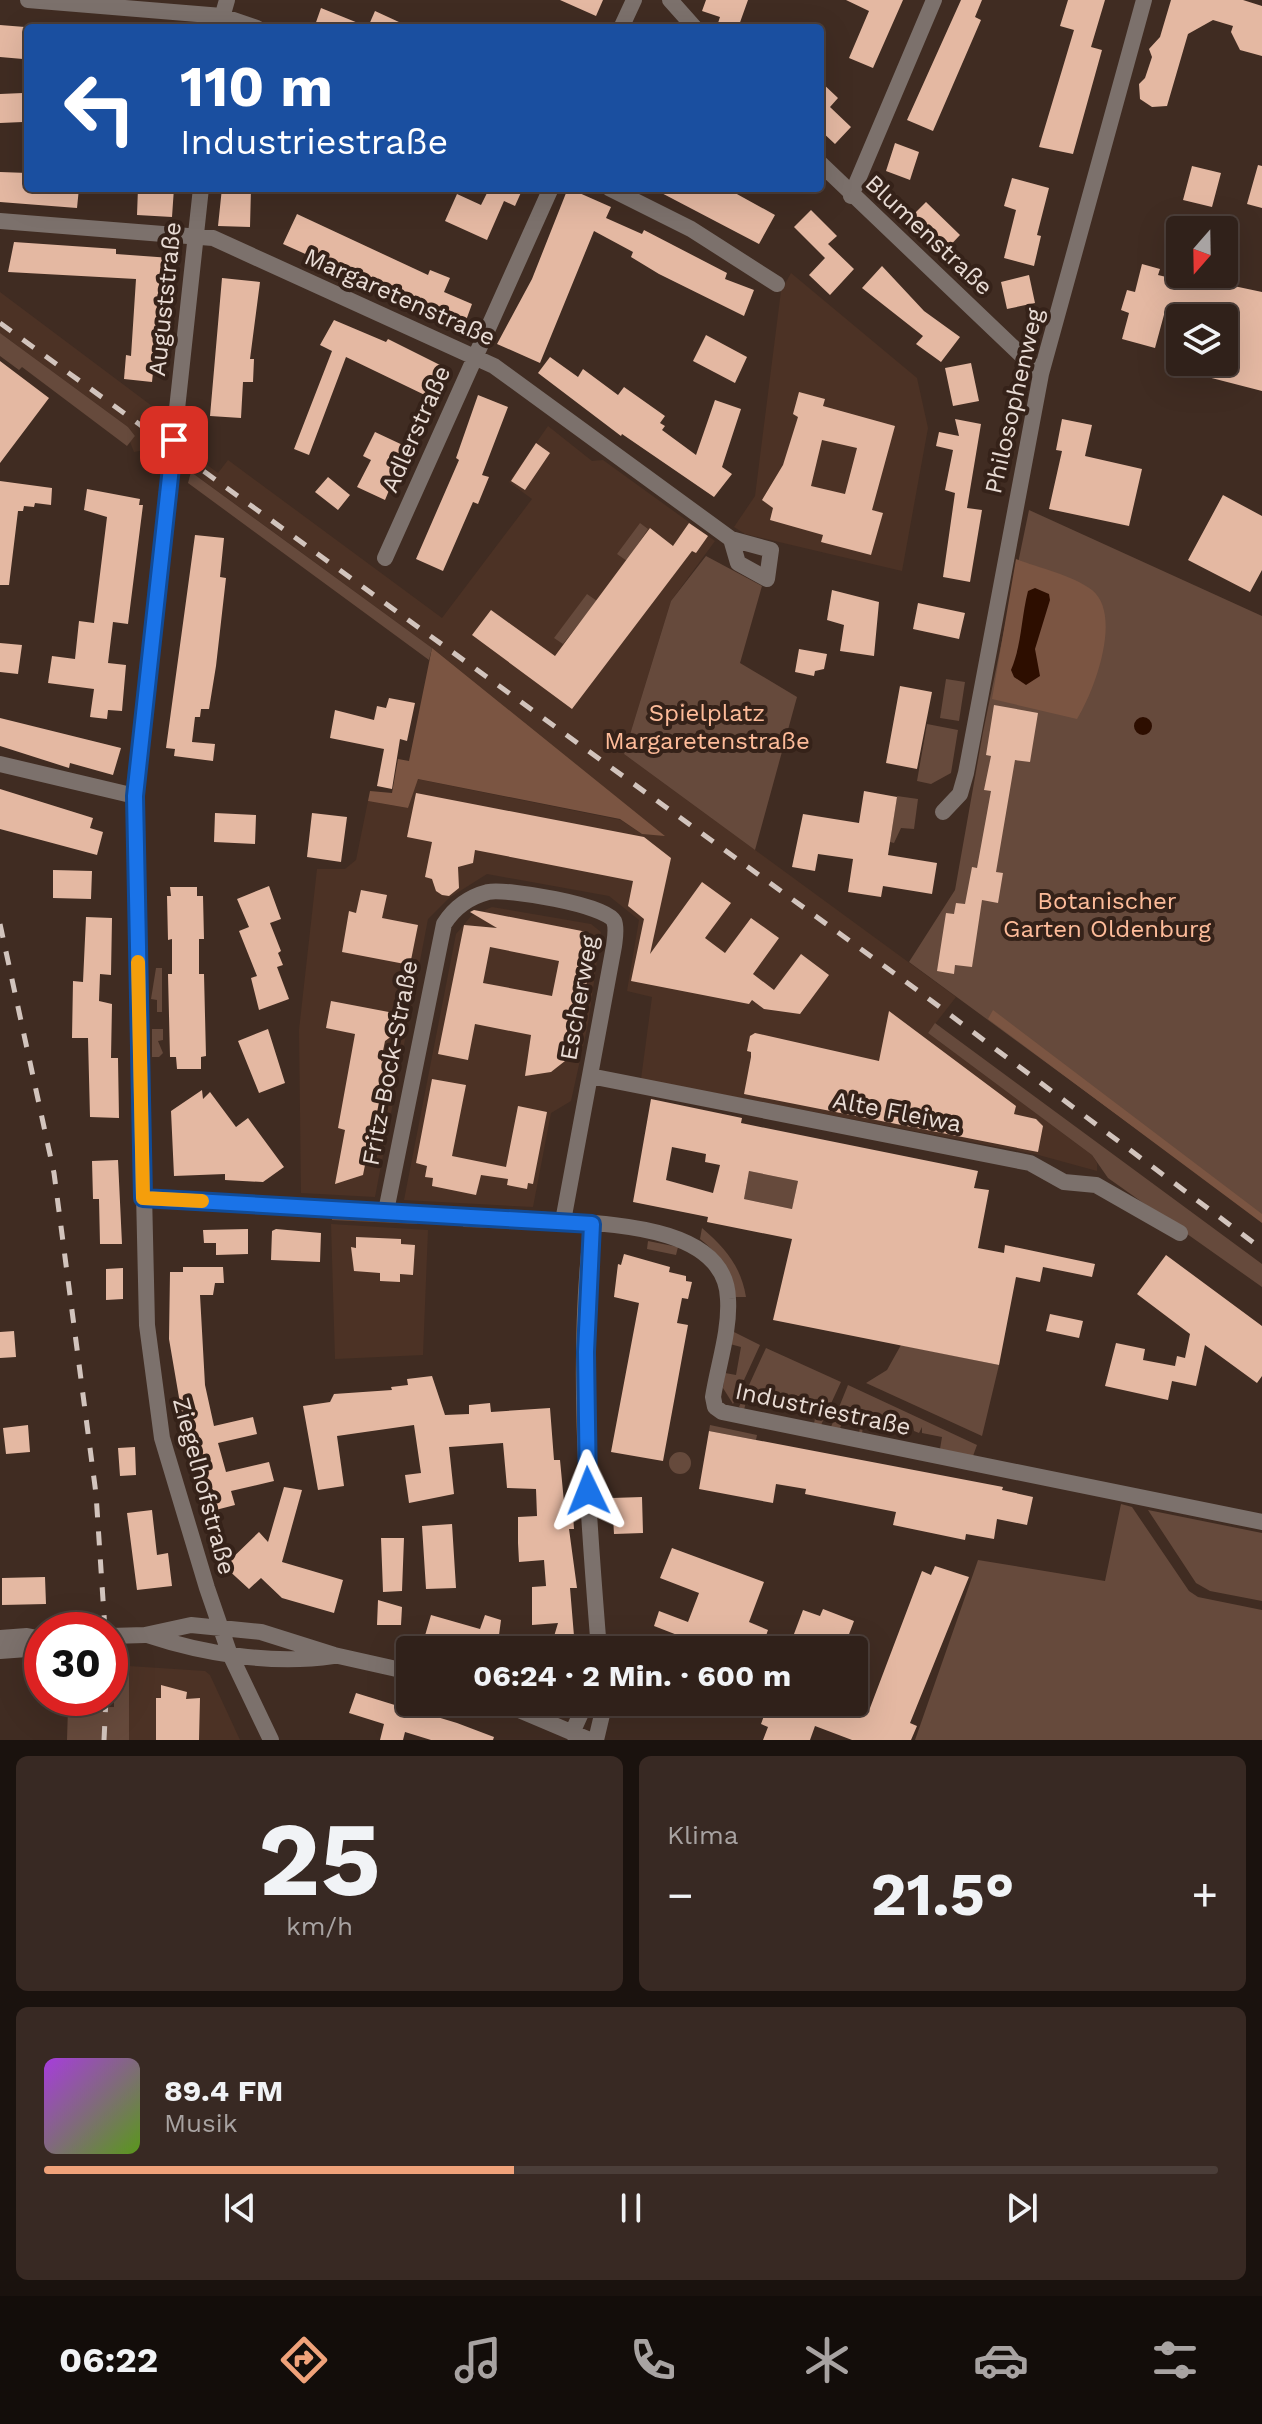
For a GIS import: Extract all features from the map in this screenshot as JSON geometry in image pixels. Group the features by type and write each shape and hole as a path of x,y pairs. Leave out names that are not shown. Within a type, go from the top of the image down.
{"street":[{"path":"28,0 223,15 247,24"},
{"path":"623,24 634,0"},
{"path":"670,0 691,24"},
{"path":"851,196 934,0"},
{"name":"Philosophenweg","path":"943,812 960,794 966,773 1041,374 1144,0"},
{"name":"Blumenstraße","path":"824,167 1041,374"},
{"name":"Auguststraße","path":"135,796 200,192"},
{"name":"Adlerstraße","path":"385,558 549,192"},
{"path":"617,192 691,229 777,284"},
{"name":"Margaretenstraße","path":"0,221 213,238 494,366 731,539"},
{"path":"0,764 135,796"},
{"name":"Ziegelhofstraße","path":"135,796 147,1325 156,1404 162,1438 220,1627 271,1740"},
{"name":"Escherweg","path":"444,924 467,901 493,891 510,891 607,913 614,921 614,946 563,1221"},
{"name":"Fritz-Bock-Straße","path":"386,1211 444,924"},
{"name":"Alte Fleiwa","path":"590,1076 1030,1163 1064,1182 1096,1185 1180,1233"},
{"name":"Industriestraße","path":"143,1198 563,1221 679,1239 696,1247 713,1261 727,1288 729,1302 713,1397 715,1407 722,1412 1262,1522"},
{"path":"592,1224 586,1352 587,1468 598,1636"},
{"path":"128,1635 145,1635 179,1626 220,1627 280,1635 334,1655 396,1669"},
{"path":"145,1635 181,1646 268,1658 334,1655"},
{"path":"0,1638 24,1636"},
{"path":"0,1651 24,1649"},
{"path":"533,1716 590,1740"},
{"path":"572,1733 580,1716"},
{"path":"596,1740 602,1716"}],"shaded area":[{"path":"791,273 917,378 928,428 902,571 745,534 734,527 755,496 781,291"},
{"path":"0,292 152,406 161,414 158,428 218,473 228,460 442,618 532,499 509,482 548,426 592,461 603,460 715,541 671,601 624,754 956,997 928,1033 1092,1155 1097,1171 1035,1154 641,1079 652,997 627,991 639,920 609,896 487,874 449,898 428,919 375,1197 301,1193 299,1030 317,869 345,869 356,860 368,801 408,808 417,779 621,820 642,834 663,835 432,648 153,444 150,449 134,452 130,442 135,436 128,427 0,333"},
{"path":"1016,559 1075,580 1092,590 1101,602 1105,617 1102,654 1091,691 1077,719 992,699"},
{"path":"1035,588 1049,594 1050,600 1035,649 1040,676 1026,685 1014,677 1011,670 1028,591"},
{"path":"432,648 665,836 642,834 620,819 418,779 408,808 368,801 370,791 392,793 398,759 409,761"},
{"path":"1143,717 1152,726 1143,735 1134,726"},
{"path":"492,907 591,924 601,932 588,1024 571,1101 551,1113 533,1207 404,1200 456,934 471,916"},
{"path":"993,1010 1262,1214 1262,1223 988,1019"},
{"path":"331,1224 428,1230 423,1355 335,1359"},
{"path":"129,1666 205,1671 210,1675 240,1740 129,1740"}],"green space":[{"path":"0,333 128,427 135,436 127,446 22,367 19,370 0,356"},
{"path":"191,472 432,648 429,660 188,483"},
{"name":"Botanischer Garten Oldenburg","path":"1029,510 1262,616 1262,1221 909,962 955,890 983,732"},
{"path":"640,523 648,529 627,561 617,554"},
{"name":"Spielplatz Margaretenstraße","path":"706,556 762,586 740,663 797,697 755,850 624,754 671,601"},
{"path":"587,594 597,601 563,644 554,638"},
{"path":"946,679 965,682 959,721 940,718"},
{"path":"927,724 958,730 951,773 931,784 917,781"},
{"path":"897,796 918,799 914,829 901,828 894,843 890,842"},
{"path":"156,968 162,968 162,1012 157,1012 157,1000 151,999"},
{"path":"935,1023 1262,1264 1262,1287 1108,1178 1092,1155 928,1033"},
{"path":"152,1029 163,1029 163,1040 158,1041 163,1053 159,1057 152,1057"},
{"path":"749,1171 798,1181 792,1209 744,1199"},
{"path":"332,1216 418,1220 417,1224 332,1220"},
{"path":"464,1223 565,1229 565,1231 463,1227"},
{"path":"702,1228 731,1258 746,1297 734,1297 723,1265 700,1239"},
{"path":"648,1241 678,1247 676,1255 647,1249"},
{"path":"732,1331 760,1345 733,1404 723,1388 725,1373 736,1375 741,1347 730,1344"},
{"path":"901,1345 999,1365 982,1436 866,1383 887,1370"},
{"path":"766,1348 841,1382 821,1425 814,1424 816,1412 747,1398 744,1410 739,1407"},
{"path":"848,1385 977,1445 973,1456 940,1449 942,1437 922,1433 922,1427 919,1433 914,1431 913,1425 912,1431 864,1422 862,1433 859,1433 861,1421 843,1418 840,1429 831,1427"},
{"path":"710,1425 757,1435 756,1440 709,1431"},
{"path":"680,1452 691,1463 680,1474 669,1463"},
{"path":"1121,1504 1132,1507 1189,1591 1198,1597 1262,1610 1262,1740 915,1740 978,1560 1105,1581"},
{"path":"1148,1510 1262,1533 1262,1601 1210,1591 1196,1583"},
{"path":"129,1666 129,1740 67,1740 68,1716 128,1716"}],"building":[{"path":"560,0 603,0 596,16"},
{"path":"706,0 748,0 739,24 718,23 720,17 702,11"},
{"path":"846,0 903,0 873,68 849,58 869,11"},
{"path":"961,0 982,0 975,17 981,20 933,131 907,120"},
{"path":"1068,0 1105,0 1091,47 1102,50 1073,154 1039,147 1074,30 1060,26"},
{"path":"1171,0 1243,0 1262,6 1262,56 1240,50 1231,32 1233,26 1213,20 1188,34 1167,106 1152,107 1140,99 1139,84 1145,78 1152,57 1149,49 1160,37"},
{"path":"321,8 361,24 315,24"},
{"path":"375,11 403,24 369,24"},
{"path":"0,25 24,27 23,59 0,57"},
{"path":"824,85 838,98 830,107 851,127 835,144 824,134"},
{"path":"23,93 23,122 0,123 0,94"},
{"path":"895,143 919,152 910,180 886,171"},
{"path":"1258,165 1262,166 1262,208 1247,204"},
{"path":"1192,166 1221,173 1212,207 1183,200"},
{"path":"0,172 24,173 24,192 79,192 77,208 0,202"},
{"path":"1012,178 1049,188 1037,235 1041,236 1034,266 1004,258 1016,210 1004,206"},
{"path":"138,192 174,192 172,217 137,215"},
{"path":"222,192 251,192 250,227 218,226"},
{"path":"485,192 521,192 515,206 504,201 487,240 445,221 457,194 481,205 487,193"},
{"path":"566,192 577,192 611,207 606,218 642,234 644,230 727,273 725,279 754,290 744,316 659,274 631,257 633,252 594,231 540,363 497,344 532,279"},
{"path":"660,192 733,192 775,215 759,244"},
{"path":"926,202 960,235 945,251 910,218"},
{"path":"811,210 837,236 828,244 854,269 830,295 809,275 825,258 794,227"},
{"path":"297,214 428,275 430,270 450,278 444,292 472,304 464,326 435,313 433,318 421,312 423,309 376,289 377,286 283,244"},
{"path":"14,242 116,249 116,254 171,258 160,354 155,353 152,382 124,379 126,355 131,356 136,279 8,272"},
{"path":"1142,264 1160,269 1158,275 1166,277 1166,288 1238,287 1262,292 1262,391 1204,376 1238,376 1238,304 1166,304 1155,348 1122,339 1129,313 1121,310 1127,290 1135,292"},
{"path":"882,266 924,311 960,337 941,362 916,344 923,336 862,288"},
{"path":"1029,275 1035,303 1007,309 1001,282"},
{"path":"222,278 260,282 250,359 254,359 253,382 243,382 241,418 210,416"},
{"path":"334,320 386,342 388,339 444,367 431,398 346,357 309,455 294,449 332,351 320,345"},
{"path":"706,335 747,357 735,383 693,361"},
{"path":"550,357 578,377 583,369 618,395 624,387 665,416 660,423 665,426 662,430 696,455 715,400 741,409 722,467 732,474 714,497 621,436 538,373"},
{"path":"0,361 49,398 0,463"},
{"path":"971,363 979,401 953,406 945,368"},
{"path":"799,392 825,399 823,406 895,426 872,510 883,513 871,555 821,542 823,535 770,520 773,508 762,500 783,465 798,417 793,414","holes":["822,440 857,448 845,494 811,486"]},
{"path":"478,395 508,407 482,475 489,477 478,504 473,502 443,571 416,559 459,460 456,458"},
{"path":"955,419 981,424 967,508 982,510 970,582 943,577 955,493 945,490 953,450 936,446 939,432 959,436"},
{"path":"1062,419 1092,425 1085,456 1142,469 1129,526 1049,509 1062,451 1056,450"},
{"path":"375,432 407,447 385,500 357,487 371,460 363,456"},
{"path":"536,443 550,453 525,490 511,481"},
{"path":"328,477 350,495 338,510 315,492"},
{"path":"0,481 52,488 51,505 35,503 34,507 24,506 23,511 18,511 9,585 0,585"},
{"path":"87,489 140,499 139,505 143,505 128,624 113,622 108,663 126,665 122,711 108,710 107,719 90,717 94,689 48,683 52,656 75,659 79,621 94,623 107,517 84,510"},
{"path":"1223,495 1262,516 1262,570 1250,592 1188,560"},
{"path":"689,523 708,536 696,553 692,551 572,709 472,635 491,610 555,656 650,528 673,546"},
{"path":"195,535 224,538 220,577 226,578 216,666 209,709 201,709 200,717 195,717 192,742 215,744 213,761 174,756 175,749 166,748"},
{"path":"832,590 879,602 874,656 840,651 844,625 827,620"},
{"path":"918,603 965,613 959,639 913,629"},
{"path":"0,643 22,645 18,674 0,672"},
{"path":"799,649 827,654 824,669 815,671 814,676 795,672"},
{"path":"900,686 932,692 917,769 886,763"},
{"path":"389,698 415,703 407,741 400,739 392,789 377,786 384,749 330,738 335,710 374,720 377,706 386,708"},
{"path":"994,705 1038,713 1030,762 1015,760 996,872 1003,873 998,903 982,900 972,967 955,965 954,974 937,971 946,913 954,914 956,903 965,904 972,867 977,868 991,791 984,790 991,756 986,755"},
{"path":"0,718 121,748 113,775 70,763 69,768 0,746"},
{"path":"0,789 93,818 90,828 103,832 97,855 0,829"},
{"path":"864,791 897,797 888,855 937,863 932,894 883,886 881,897 848,892 853,859 818,854 815,871 792,867 803,814 859,823"},
{"path":"416,793 644,837 671,858 650,954 702,882 731,903 705,938 725,953 751,918 779,938 753,974 774,990 801,954 829,975 800,1014 764,1009 752,1000 749,1004 631,981 644,919 628,906 633,881 475,850 473,863 458,867 459,888 449,896 442,895 436,891 432,879 425,877 432,842 407,837"},
{"path":"215,813 256,815 255,844 214,842"},
{"path":"312,813 347,817 341,862 307,857"},
{"path":"53,870 92,871 91,899 53,898"},
{"path":"269,886 281,919 270,923 281,951 278,953 283,965 277,967 289,999 259,1010 251,978 257,976 239,931 249,927 237,899"},
{"path":"170,887 197,887 197,896 203,896 204,939 199,939 199,974 204,974 206,1056 201,1057 201,1069 177,1069 176,1057 170,1057 168,974 172,974 172,939 168,940 167,896 171,896"},
{"path":"361,890 387,895 382,918 418,925 410,965 342,952 349,911 356,913"},
{"path":"474,910 587,932 584,949 593,951 579,1022 573,1020 570,1049 565,1061 551,1072 525,1076 531,1035 475,1024 468,1060 438,1054 464,925 497,928 470,912","holes":["490,947 559,961 552,996 483,983"]},
{"path":"86,917 112,918 111,975 100,974 99,1001 112,1004 111,1058 118,1058 119,1118 90,1117 88,1038 72,1038 73,981 83,982"},
{"path":"331,1001 394,1013 403,1028 385,1041 381,1061 392,1063 372,1166 365,1165 363,1175 335,1184 345,1130 338,1128 355,1034 326,1028"},
{"path":"889,1011 1016,1106 1014,1114 1036,1119 1043,1126 1038,1152 744,1094 751,1057 751,1052 747,1051 750,1036 755,1033 879,1061"},
{"path":"268,1029 285,1083 259,1093 238,1041"},
{"path":"432,1079 466,1085 452,1156 506,1167 518,1106 547,1112 533,1184 528,1183 527,1189 507,1185 508,1179 481,1175 476,1195 432,1186 433,1178 425,1177 427,1166 416,1163"},
{"path":"202,1090 203,1099 210,1092 236,1127 248,1118 284,1167 263,1182 225,1180 225,1174 174,1176 171,1111"},
{"path":"651,1099 742,1118 741,1123 978,1171 974,1188 989,1190 978,1248 1004,1253 1005,1245 1095,1264 1092,1277 1043,1267 1040,1282 1016,1277 999,1365 773,1320 792,1239 707,1222 708,1217 633,1202","holes":["672,1147 706,1154 705,1162 720,1165 713,1193 666,1180","749,1171 798,1181 792,1209 744,1199"]},
{"path":"118,1160 122,1244 100,1244 99,1199 93,1199 92,1161"},
{"path":"248,1229 248,1254 216,1255 216,1243 204,1243 203,1230"},
{"path":"272,1231 321,1233 320,1262 271,1260"},
{"path":"356,1237 401,1239 401,1244 415,1245 413,1275 400,1274 400,1282 380,1281 380,1273 354,1271 351,1247 356,1248"},
{"path":"624,1254 670,1267 669,1272 686,1276 686,1281 692,1282 688,1299 682,1298 677,1323 688,1325 663,1461 611,1452 639,1303 614,1297 618,1264 621,1265"},
{"path":"1166,1255 1262,1326 1262,1376 1257,1383 1205,1345 1196,1386 1172,1381 1168,1400 1105,1386 1116,1343 1145,1349 1143,1360 1175,1366 1177,1356 1185,1358 1190,1334 1137,1294"},
{"path":"183,1267 223,1267 224,1283 215,1283 213,1295 200,1295 205,1385 214,1426 253,1417 257,1434 218,1443 226,1472 269,1462 274,1481 231,1491 235,1505 208,1512 182,1415 169,1339 170,1272 183,1272"},
{"path":"123,1268 123,1299 106,1300 106,1269"},
{"path":"1050,1314 1083,1321 1079,1338 1046,1331"},
{"path":"14,1331 16,1357 0,1358 0,1332"},
{"path":"432,1376 445,1415 469,1414 469,1405 490,1403 491,1412 550,1408 554,1460 560,1460 564,1502 572,1501 574,1529 569,1529 577,1588 570,1588 574,1636 554,1636 558,1623 532,1625 532,1587 546,1586 544,1560 519,1562 518,1517 537,1516 536,1489 507,1488 503,1443 449,1447 454,1494 409,1503 405,1475 421,1473 414,1425 337,1436 344,1486 318,1490 303,1406 330,1402 334,1394 392,1390 391,1387 408,1385 407,1379"},
{"path":"28,1425 30,1452 6,1454 3,1428"},
{"path":"709,1431 1003,1487 1002,1490 1033,1497 1027,1525 997,1519 994,1539 966,1534 965,1540 893,1525 896,1512 805,1494 806,1489 776,1484 773,1503 699,1489"},
{"path":"135,1447 136,1475 120,1476 118,1448"},
{"path":"284,1487 302,1490 282,1562 343,1580 334,1613 282,1598 261,1578 249,1589 224,1566 259,1532 268,1542"},
{"path":"642,1497 643,1533 614,1534 612,1498"},
{"path":"152,1510 157,1555 168,1553 172,1586 137,1590 127,1513"},
{"path":"452,1524 456,1588 426,1589 422,1526"},
{"path":"381,1538 404,1538 402,1591 383,1592"},
{"path":"672,1548 764,1582 749,1622 768,1630 766,1636 680,1636 654,1626 659,1611 688,1622 699,1593 660,1578"},
{"path":"935,1566 969,1577 910,1723 917,1726 911,1740 852,1740 815,1726 810,1740 763,1740 768,1727 761,1724 764,1716 868,1716 868,1707 922,1571 931,1575"},
{"path":"45,1577 46,1604 2,1605 2,1578"},
{"path":"378,1600 402,1607 401,1625 377,1625"},
{"path":"823,1609 854,1621 848,1636 793,1636 803,1610 820,1616"},
{"path":"431,1615 480,1629 485,1615 501,1620 499,1636 425,1636"},
{"path":"161,1685 187,1692 186,1699 200,1698 199,1740 156,1740 156,1698 161,1698"},
{"path":"356,1693 396,1705 396,1716 434,1716 494,1737 493,1740 431,1740 405,1732 403,1740 380,1740 384,1724 349,1713"}],"railway":[{"path":"0,323 913,987 1262,1249"},
{"path":"0,924 54,1173 96,1494 104,1612"},
{"path":"104,1740 105,1716"}],"slow traffic":[{"path":"138,962 143,1198 202,1201"}],"route":[{"path":"174,440 135,796 143,1198 592,1224 586,1352 588,1491"}]}
